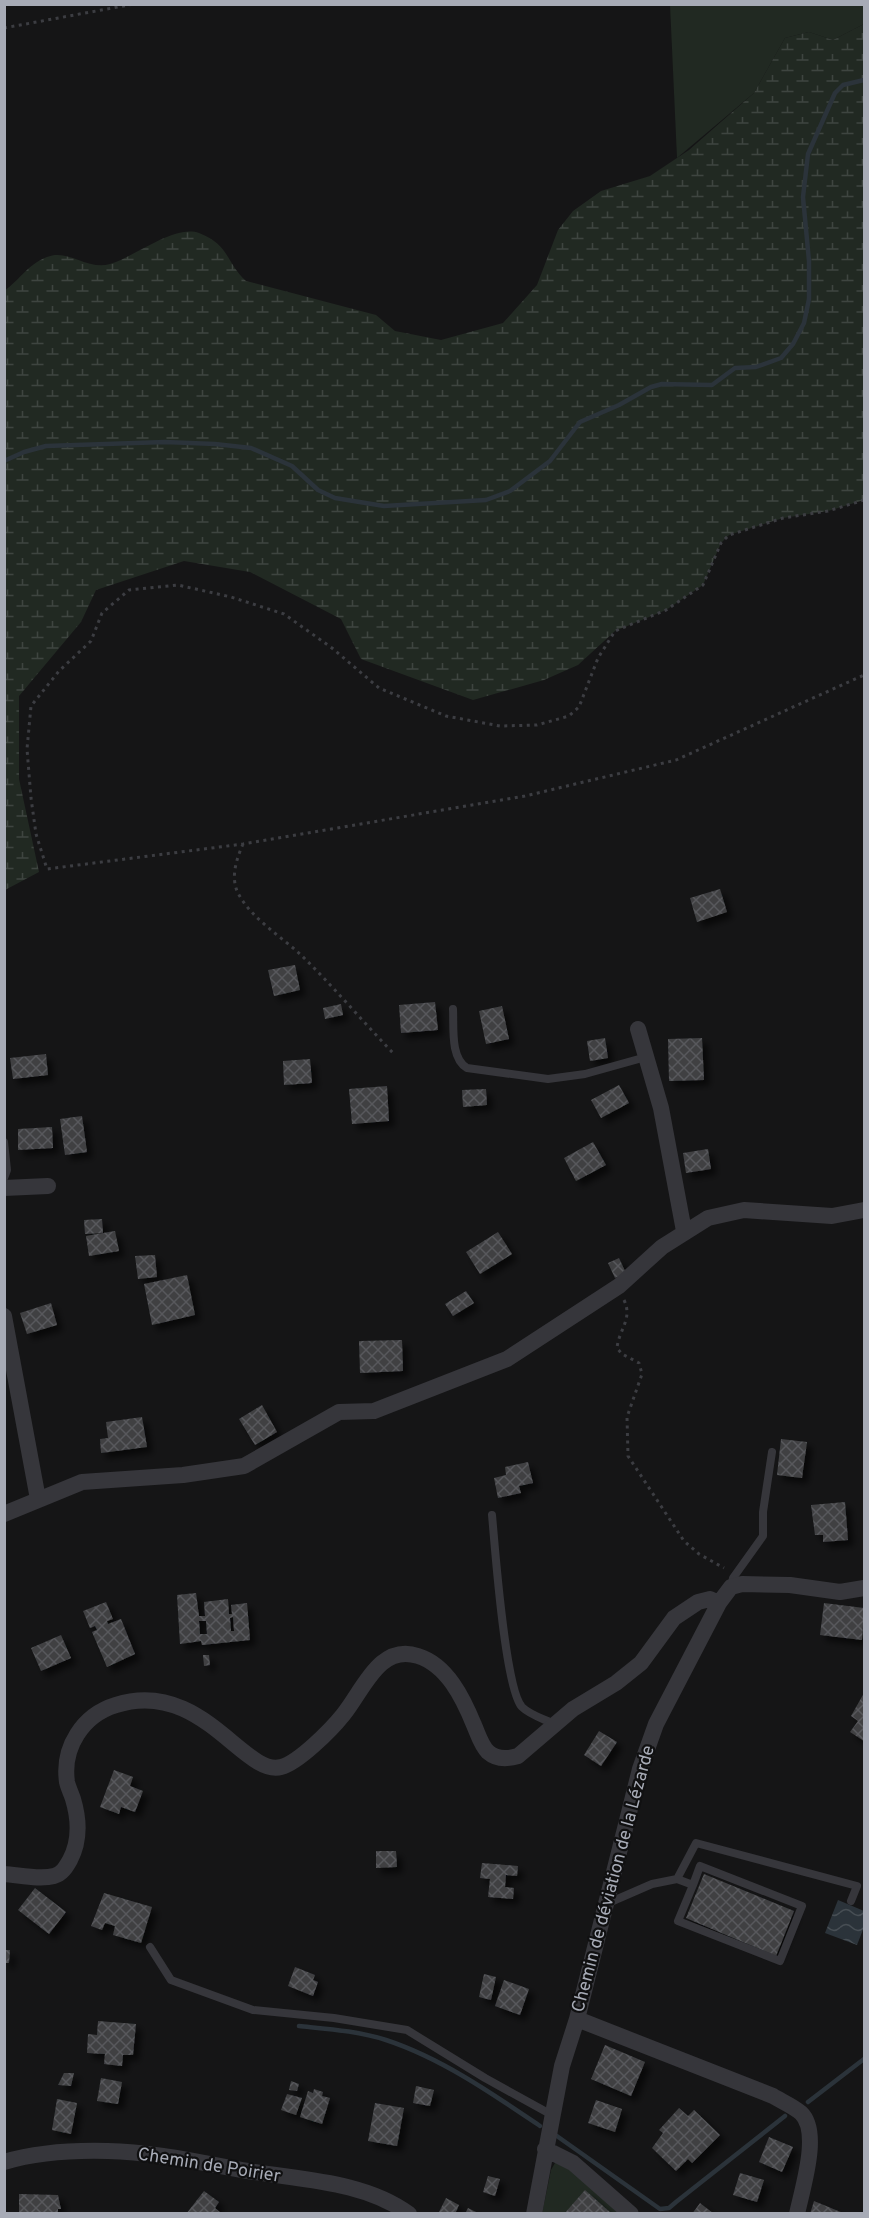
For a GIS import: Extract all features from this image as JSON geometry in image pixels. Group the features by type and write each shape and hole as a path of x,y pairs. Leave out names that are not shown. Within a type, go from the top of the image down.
{"street":[{"path":"638,1029 661,1108 684,1231"},
{"path":"4,1188 48,1186"},
{"path":"4,1514 82,1482 183,1475 244,1466 339,1412 374,1411 507,1359 605,1295 684,1231 708,1218 744,1210 831,1216 864,1210"},
{"path":"4,1316 38,1499"},
{"path":"732,1583 790,1585 840,1592 864,1588"},
{"name":"Chemin de déviation de la Lézarde","path":"534,2214 562,2066 577,2019 640,1769 652,1735 719,1603 732,1583"},
{"path":"4,1874 55,1876 65,1869 76,1840 78,1821 67,1783 66,1759 70,1746 92,1716 122,1703 160,1700 176,1704 220,1731 266,1768 278,1768 290,1764 330,1729 343,1715 375,1669 387,1659 408,1653 433,1664 446,1675 460,1695 481,1743 489,1754 501,1759 518,1756 554,1724 641,1663 674,1618 698,1602 710,1599 719,1603"},
{"path":"577,2019 772,2096 801,2113 808,2123 812,2137 797,2214"},
{"path":"545,2149 573,2163 631,2214"},
{"name":"Chemin de Poirier","path":"4,2162 29,2155 110,2151 187,2161 348,2188 386,2199 409,2214"}],"lane":[{"path":"453,1009 456,1055 461,1065 467,1068 548,1079 585,1074 646,1057"},
{"path":"4,1142 7,1170 4,1178"},
{"path":"732,1583 763,1536 772,1452"},
{"path":"492,1515 509,1668 515,1697 522,1708 554,1724"},
{"path":"677,1879 696,1843 857,1886 851,1901"},
{"path":"700,1866 802,1906 780,1962 678,1921 693,1885 700,1866"},
{"path":"606,1904 652,1884 677,1879 693,1885"},
{"path":"150,1947 171,1980 254,2010 334,2018 407,2030 484,2078 552,2115"}],"path":[{"path":"4,28 134,4"},
{"path":"864,500 828,511 783,518 729,535 721,543 703,585 666,610 615,631 598,658 579,707 568,716 537,725 500,726 446,716 378,688 332,648 284,614 263,607 178,585 129,590 102,613 91,641 59,671 31,706 27,749 36,834 47,869 243,844 525,796 676,760 864,675"},
{"path":"243,844 236,861 234,880 237,892 255,915 300,955 395,1055"},
{"path":"605,1295 623,1299 628,1309 627,1322 618,1336 617,1348 622,1354 639,1363 642,1374 627,1417 628,1456 684,1541 699,1554 722,1565 732,1583"}],"green space":[{"path":"670,5 864,5 864,24 833,40 809,32 785,38 754,93 677,158"},
{"path":"864,24 864,500 828,511 783,518 729,535 721,543 703,585 666,610 615,631 578,665 544,680 473,700 361,659 341,619 250,572 184,561 96,590 81,622 19,696 19,779 39,872 5,890 4,291 34,264 47,257 63,255 94,265 110,264 166,237 189,231 199,233 217,243 246,281 376,315 395,331 441,340 503,323 537,285 558,230 573,211 601,191 650,176 689,150 754,93 785,38 809,32 833,40"},
{"path":"555,2163 561,2163 626,2214 542,2214 551,2170"}],"water":[{"path":"838,1900 864,1911 864,1927 857,1945 825,1933"}],"building":[{"path":"720,889 727,912 697,922 690,898"},
{"path":"295,965 300,990 274,996 268,970"},
{"path":"435,1002 438,1030 401,1033 399,1005"},
{"path":"341,1004 343,1015 325,1019 323,1008"},
{"path":"502,1006 509,1039 486,1044 479,1011"},
{"path":"605,1038 608,1058 590,1061 587,1041"},
{"path":"702,1038 704,1080 669,1081 668,1039"},
{"path":"46,1054 48,1075 13,1079 10,1058"},
{"path":"310,1059 312,1083 284,1085 283,1061"},
{"path":"619,1085 629,1103 601,1118 591,1100"},
{"path":"387,1086 389,1121 352,1124 349,1089"},
{"path":"486,1089 487,1105 463,1107 462,1090"},
{"path":"82,1116 87,1152 65,1155 60,1119"},
{"path":"52,1127 53,1148 18,1150 18,1129"},
{"path":"593,1142 606,1165 576,1181 564,1158"},
{"path":"708,1149 711,1169 686,1173 683,1153"},
{"path":"102,1219 103,1233 85,1234 84,1220"},
{"path":"115,1231 119,1251 89,1256 86,1236"},
{"path":"498,1232 512,1254 480,1274 466,1252"},
{"path":"155,1255 157,1277 138,1279 135,1256"},
{"path":"619,1258 626,1273 615,1278 608,1263"},
{"path":"187,1275 195,1315 152,1325 144,1284"},
{"path":"466,1291 474,1303 453,1316 445,1304"},
{"path":"51,1303 57,1325 27,1334 20,1313"},
{"path":"402,1340 403,1371 360,1373 359,1341"},
{"path":"262,1405 277,1432 255,1445 239,1419"},
{"path":"142,1417 147,1447 101,1453 100,1439 108,1438 106,1422"},
{"path":"781,1439 807,1442 802,1478 777,1475"},
{"path":"528,1462 533,1483 519,1486 521,1493 498,1498 494,1478 506,1475 505,1467"},
{"path":"845,1502 848,1540 823,1542 823,1535 815,1535 811,1505"},
{"path":"196,1593 199,1616 205,1616 204,1602 228,1599 229,1614 232,1614 231,1605 247,1603 250,1640 202,1645 201,1641 180,1644 177,1595","holes":["233,1617 234,1631 231,1631 230,1618","199,1621 206,1621 207,1634 200,1634"]},
{"path":"106,1602 113,1619 107,1621 108,1624 121,1619 135,1654 107,1667 92,1632 97,1630 95,1626 90,1628 83,1611"},
{"path":"824,1603 864,1608 862,1640 820,1635"},
{"path":"61,1635 71,1658 41,1671 31,1648"},
{"path":"203,1655 209,1655 210,1665 204,1666"},
{"path":"864,1693 864,1741 850,1732 858,1721 851,1716"},
{"path":"599,1731 617,1742 601,1766 584,1755"},
{"path":"114,1770 133,1777 130,1786 143,1791 135,1812 121,1807 119,1814 100,1807"},
{"path":"376,1851 396,1851 397,1867 376,1868"},
{"path":"482,1863 518,1866 517,1876 506,1875 505,1887 514,1888 513,1899 488,1897 490,1879 480,1878"},
{"path":"704,1874 794,1911 776,1956 686,1918"},
{"path":"35,1888 66,1912 49,1934 18,1910"},
{"path":"104,1893 152,1907 141,1943 113,1935 115,1926 105,1923 102,1930 91,1926"},
{"path":"4,1950 10,1950 9,1963 4,1963"},
{"path":"295,1967 315,1975 313,1980 318,1982 313,1996 288,1986"},
{"path":"484,1974 496,1977 491,2000 479,1997"},
{"path":"504,1980 529,1989 520,2015 495,2006"},
{"path":"98,2021 136,2024 133,2055 123,2055 122,2066 104,2064 105,2054 87,2053 88,2034 97,2035"},
{"path":"605,2045 645,2062 631,2096 591,2079"},
{"path":"64,2073 74,2073 71,2086 58,2085"},
{"path":"101,2078 122,2082 118,2104 97,2101"},
{"path":"291,2081 299,2084 297,2091 289,2090"},
{"path":"416,2086 434,2090 430,2106 413,2103"},
{"path":"314,2089 323,2092 322,2096 330,2098 322,2124 300,2117 308,2091 313,2093"},
{"path":"287,2094 302,2098 296,2115 281,2110"},
{"path":"57,2099 77,2103 71,2134 52,2130"},
{"path":"596,2100 622,2109 615,2132 588,2123"},
{"path":"375,2103 404,2108 397,2146 368,2141"},
{"path":"679,2108 688,2116 694,2110 720,2135 692,2163 688,2159 676,2171 652,2148 663,2133 659,2130"},
{"path":"769,2137 793,2147 782,2172 759,2162"},
{"path":"740,2173 764,2180 757,2202 733,2195"},
{"path":"488,2176 500,2179 495,2196 483,2192"},
{"path":"585,2190 612,2214 564,2214"},
{"path":"204,2191 219,2202 215,2208 222,2214 186,2214"},
{"path":"19,2194 58,2195 61,2209 58,2209 58,2214 19,2214"},
{"path":"446,2198 459,2205 455,2214 438,2214"},
{"path":"814,2201 843,2213 843,2214 810,2214"},
{"path":"700,2203 714,2214 692,2214"},
{"path":"468,2208 480,2214 465,2214"}],"waterway":[{"path":"4,461 46,446 165,442 215,444 251,448 292,466 318,490 335,498 384,506 486,500 510,491 550,461 580,422 619,405 651,387 662,384 712,385 735,368 756,367 781,358 793,344 804,323 809,299 809,261 803,197 808,154 835,93 843,85 864,80"},
{"path":"299,2026 365,2034 406,2048 466,2078 540,2126"},
{"path":"808,2102 864,2059"},
{"path":"554,2134 660,2209 669,2208 785,2116"}]}
